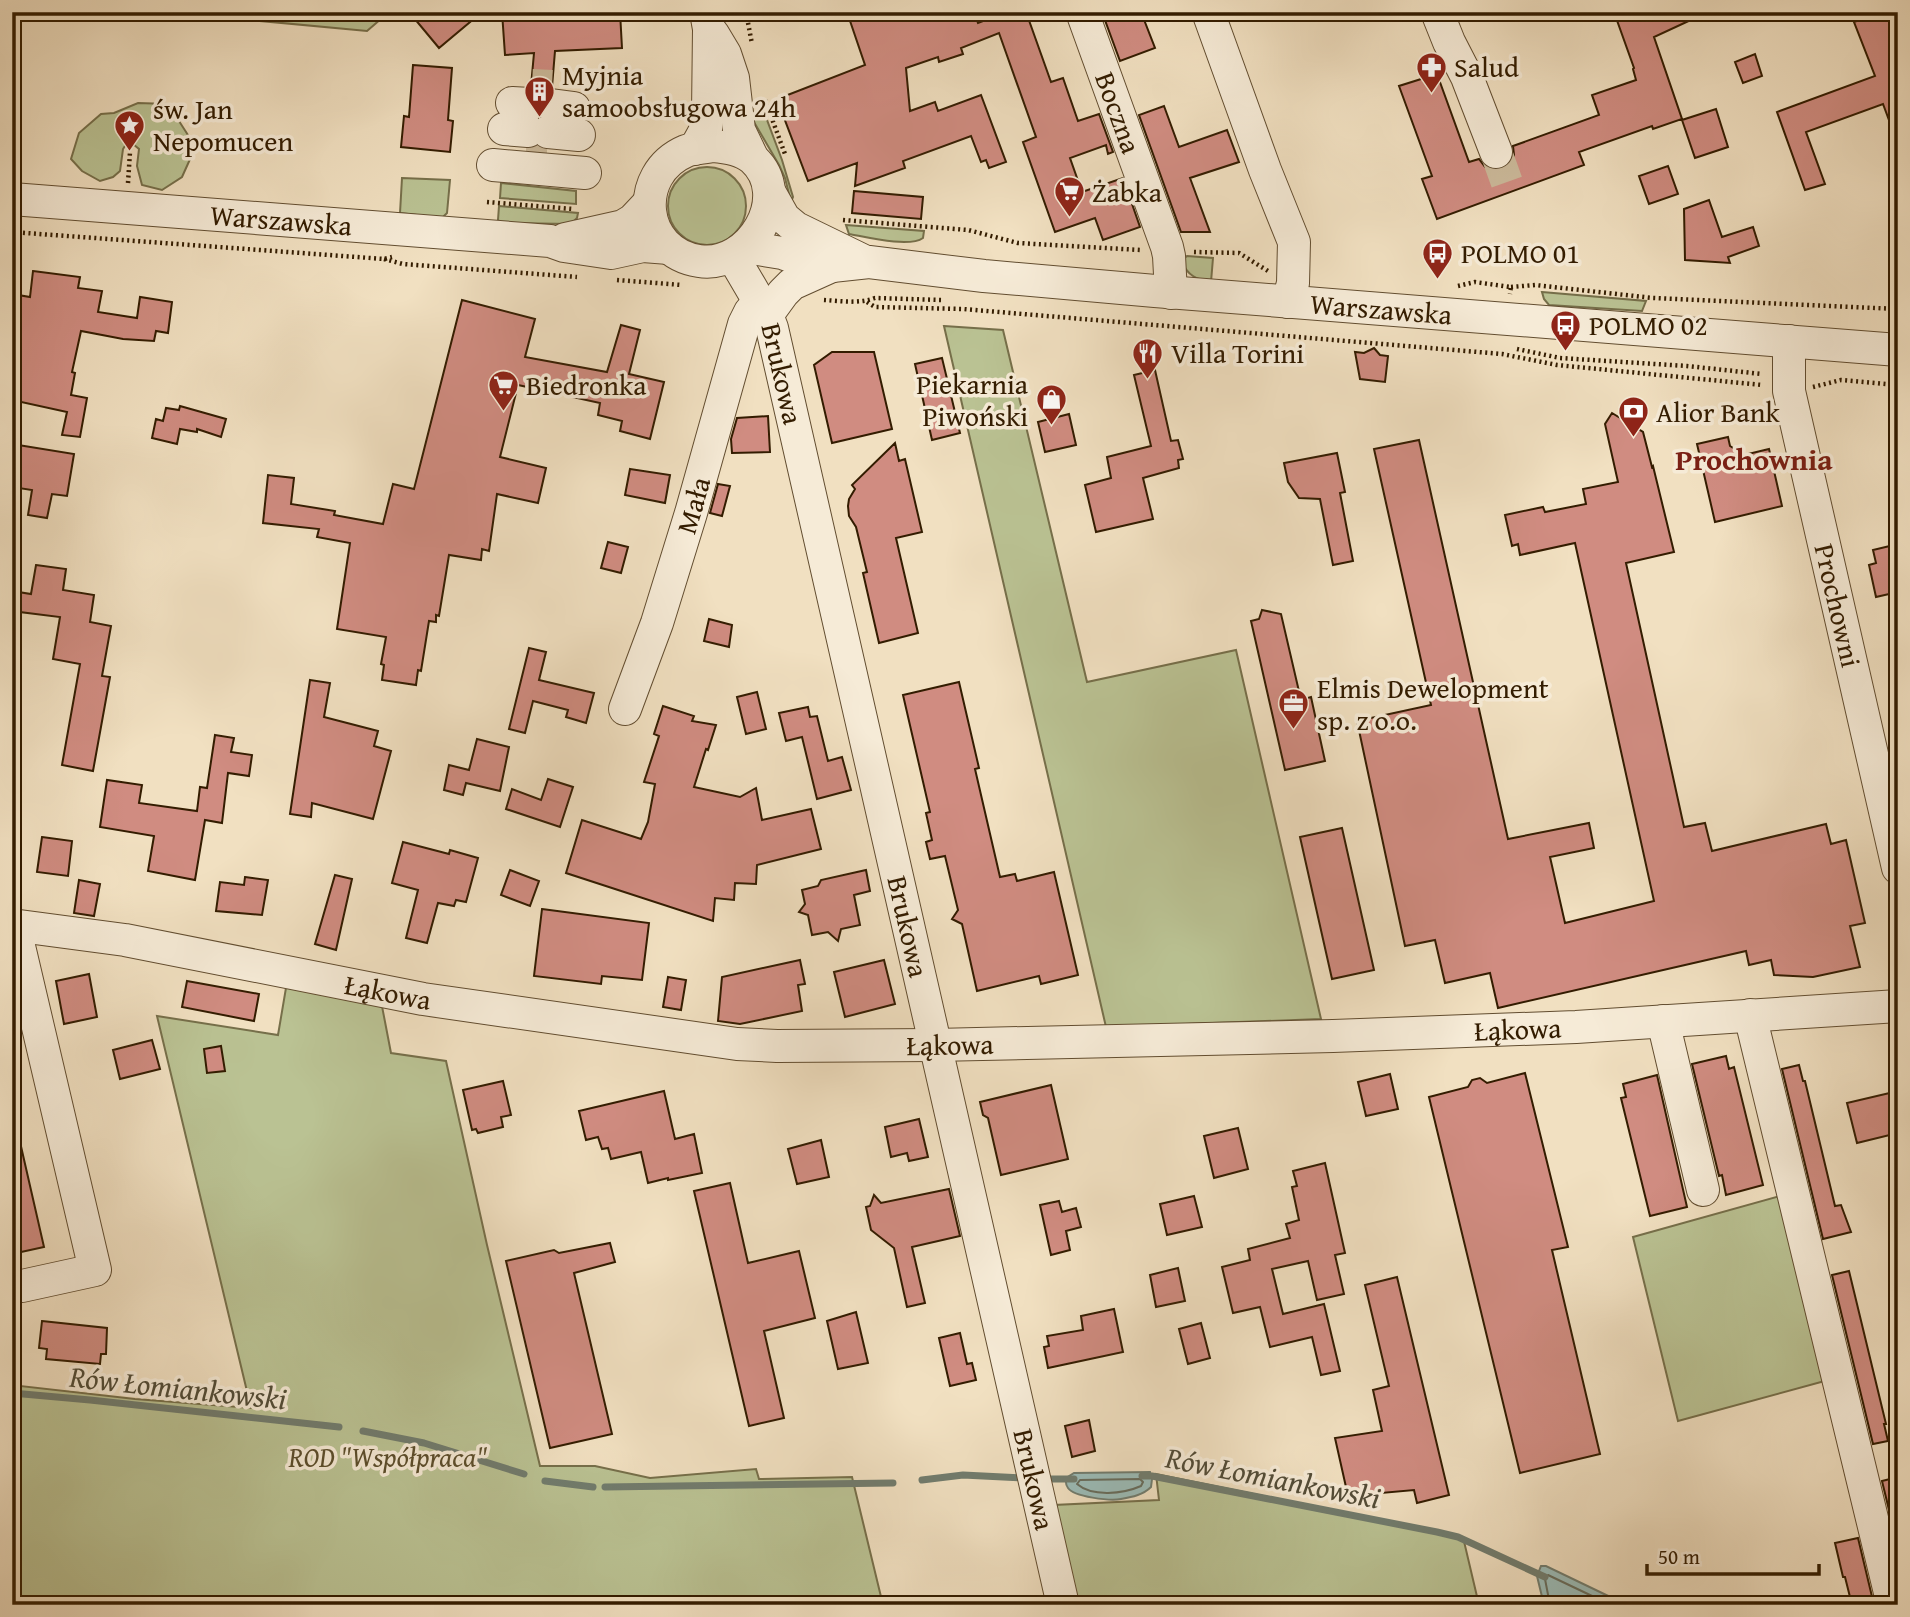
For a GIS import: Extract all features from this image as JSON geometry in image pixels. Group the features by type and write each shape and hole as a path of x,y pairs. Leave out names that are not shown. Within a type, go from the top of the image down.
{"street":[{"name":"Boczna","path":"1082,12 1168,252 1171,293"},
{"path":"1437,12 1467,77 1496,152"},
{"path":"1217,15 1265,170 1293,241 1291,293"},
{"path":"695,149 706,129 707,121 708,20"},
{"path":"708,20 725,54 733,78 739,130 752,158 764,173 770,193 764,218 755,237 739,252 710,262 684,257 669,248 657,234 649,203 654,183 662,169 686,152 713,146 731,148 752,158"},
{"name":"Warszawska","path":"770,193 784,218 796,228 868,262"},
{"name":"Warszawska","path":"12,199 550,241 564,246 611,253 643,246 669,248"},
{"name":"Warszawska","path":"550,241 623,226 633,220 649,203"},
{"name":"Warszawska","path":"739,252 782,253 832,267"},
{"name":"Brukowa","path":"739,252 772,328 1063,1605"},
{"name":"Warszawska","path":"763,308 792,284 832,267 868,262 1171,293 1291,293 1898,350"},
{"name":"Mała","path":"625,709 657,623 744,324 750,312 763,308"},
{"name":"Prochowni","path":"1789,341 1789,388 1898,868"},
{"path":"13,925 95,1269 22,1286"},
{"name":"Łąkowa","path":"13,925 125,940 423,999 737,1044 777,1046 1333,1036 1576,1027 1898,1006"},
{"path":"1750,1015 1893,1605"},
{"path":"1663,1021 1703,1190"}],"path":[{"path":"746,12 753,47"},
{"path":"763,93 768,113 787,158"},
{"path":"128,184 130,152"},
{"path":"487,202 576,209"},
{"path":"839,220 968,230 1018,243 1168,252 1239,253 1281,279 1291,293"},
{"path":"12,232 384,258 403,264 589,278"},
{"path":"616,280 690,286"},
{"path":"1511,287 1535,285 1653,298 1898,309"},
{"path":"816,299 866,302 875,307 975,310 1502,354 1557,365 1789,388 1804,388 1841,380 1898,385"}],"green space":[{"path":"165,12 389,12 367,31"},
{"path":"138,103 168,104 188,135 191,157 182,177 162,190 142,185 137,166 139,149 133,144 123,149 120,171 113,177 100,181 82,171 71,159 79,133 101,114 114,113"},
{"path":"752,116 764,116 767,120 793,197 791,202 785,178"},
{"path":"707,167 722,170 735,178 743,191 746,206 743,221 735,234 722,242 707,245 692,242 679,234 671,221 668,206 671,191 679,178 692,170"},
{"path":"402,178 450,180 447,213 442,218 400,213"},
{"path":"501,183 576,191 576,204 500,198"},
{"path":"499,206 578,213 571,224 503,223 498,220"},
{"path":"846,225 924,231 923,238 916,241 898,242 849,234"},
{"path":"1187,256 1213,258 1211,282 1197,278 1187,270 1181,261"},
{"path":"1542,292 1646,301 1642,311 1549,305"},
{"path":"944,326 1003,330 1087,682 1236,650 1321,1019 1106,1027"},
{"name":"ROD \"Współpraca\"","path":"287,982 381,1001 391,1053 446,1061 540,1466 595,1466 650,1478 756,1469 759,1479 852,1477 883,1605 12,1605 12,1385 135,1399 251,1408 157,1016 278,1035"},
{"path":"1787,1194 1832,1379 1678,1421 1633,1237"},
{"path":"1156,1474 1463,1537 1479,1605 1078,1605 1054,1505 1159,1500"}],"water":[{"path":"1150,1472 1151,1487 1141,1494 1121,1499 1085,1496 1072,1491 1066,1483 1066,1478 1074,1473"},
{"path":"1541,1566 1627,1605 1544,1605 1537,1576"}],"building":[{"path":"409,12 482,12 439,48"},
{"path":"502,12 620,12 622,48 555,51 552,87 541,90 531,86 534,53 505,55"},
{"path":"847,12 974,12 978,23 1007,12 1026,12 1051,82 1063,78 1078,121 1099,114 1113,152 1108,154 1106,145 1070,158 1082,192 1123,178 1140,227 1103,240 1095,218 1055,232 1023,142 1036,137 999,33 961,48 963,54 939,62 938,57 906,68 910,111 935,102 938,111 981,95 1006,162 989,168 986,160 981,162 971,136 903,161 905,168 855,186 857,163 808,181 783,115 785,96 865,65"},
{"path":"1102,12 1141,12 1155,48 1120,61"},
{"path":"1614,12 1708,12 1654,37 1682,119 1653,129 1652,126 1579,152 1584,165 1437,219 1422,179 1432,176 1399,86 1437,74 1469,162 1479,159 1485,167 1502,169 1511,163 1513,146 1599,115 1592,95 1636,80"},
{"path":"1880,12 1898,12 1898,139 1883,104 1806,132 1825,184 1805,190 1777,112 1875,76 1854,22"},
{"path":"1755,54 1762,76 1743,83 1735,62"},
{"path":"413,65 452,68 448,120 453,121 450,152 401,147 404,116 409,117"},
{"path":"1164,106 1179,147 1227,130 1239,162 1190,178 1210,232 1181,232 1139,115"},
{"path":"1716,109 1728,147 1695,158 1682,120"},
{"path":"1668,166 1678,194 1649,204 1639,176"},
{"path":"854,191 923,197 921,219 852,213"},
{"path":"1709,200 1722,237 1753,227 1759,246 1728,257 1730,263 1685,260 1684,209"},
{"path":"33,271 80,277 78,288 102,291 98,312 137,318 140,297 172,302 168,333 156,331 154,341 123,339 81,331 72,372 75,373 71,395 87,398 80,437 62,435 67,412 12,400 12,331 18,295 30,297"},
{"path":"462,300 535,319 525,357 607,372 621,325 640,330 629,374 664,382 650,439 620,431 622,421 598,415 600,403 518,385 500,457 546,468 538,503 497,494 489,551 482,549 481,560 449,555 439,616 436,615 436,622 429,621 421,671 418,670 416,685 382,680 384,665 381,664 386,637 337,629 350,543 317,537 319,529 263,523 268,475 294,478 291,504 335,511 334,515 383,524 393,484 414,489"},
{"path":"1374,348 1380,355 1388,356 1385,382 1360,379 1355,352 1364,353"},
{"path":"832,352 874,352 892,429 832,443 814,365"},
{"path":"942,358 960,433 932,440 915,364"},
{"path":"1155,370 1171,441 1178,440 1183,459 1178,460 1179,468 1143,478 1153,519 1096,532 1085,485 1111,478 1107,457 1151,446 1134,375"},
{"path":"180,406 226,419 221,437 197,429 197,432 180,429 177,444 152,438 156,419 163,421 166,408 179,410"},
{"path":"1612,413 1643,432 1674,552 1626,563 1684,827 1705,823 1712,851 1826,824 1831,844 1846,840 1865,923 1850,926 1860,967 1813,977 1774,975 1771,960 1749,965 1746,951 1498,1008 1490,973 1445,983 1435,940 1405,946 1357,721 1431,705 1374,449 1419,440 1508,839 1589,823 1594,848 1550,857 1565,923 1654,901 1575,543 1520,555 1518,544 1512,546 1505,515 1543,507 1545,512 1586,504 1583,489 1618,482 1605,424"},
{"path":"1069,414 1076,445 1045,452 1038,422"},
{"path":"768,416 770,452 732,453 731,439 737,418"},
{"path":"1728,437 1730,446 1744,455 1769,449 1782,506 1715,522 1697,444"},
{"path":"895,443 899,461 905,459 922,532 896,538 918,633 879,643 863,573 867,572 848,506 855,489 852,485"},
{"path":"12,444 74,454 67,496 52,494 47,518 28,515 32,490 12,487"},
{"path":"1337,453 1345,492 1340,493 1353,561 1333,565 1320,499 1299,498 1288,482 1284,463"},
{"path":"630,469 670,475 665,503 625,495"},
{"path":"718,484 730,486 722,516 710,513"},
{"path":"608,542 628,547 621,573 601,568"},
{"path":"1898,544 1898,592 1876,597 1869,565 1876,563 1873,550"},
{"path":"36,565 66,569 63,590 94,595 90,622 111,626 102,676 110,677 93,771 62,765 80,664 53,659 60,617 12,611 12,591 31,594"},
{"path":"1262,610 1281,614 1301,700 1311,697 1325,761 1285,770 1251,621 1259,619"},
{"path":"709,619 732,625 729,647 704,641"},
{"path":"529,648 546,652 539,680 594,693 586,723 566,717 568,710 533,701 525,733 509,729"},
{"path":"310,680 330,683 324,717 378,731 374,746 391,751 373,819 312,803 311,817 290,814"},
{"path":"959,682 979,768 975,769 1000,877 1015,874 1017,881 1054,872 1078,975 1041,984 1039,976 977,991 962,924 952,919 958,910 945,856 930,859 926,842 932,840 926,813 930,812 903,695"},
{"path":"757,692 766,729 746,734 737,697"},
{"path":"663,706 694,716 692,721 716,725 694,787 740,797 756,788 762,820 811,809 821,849 757,865 756,884 735,883 734,900 715,898 713,921 566,873 582,820 641,839 648,822 655,784 644,782 659,736 654,734"},
{"path":"808,707 810,717 817,716 828,761 842,757 851,790 817,799 802,737 786,741 779,713"},
{"path":"215,735 234,738 231,752 252,755 249,776 228,773 222,823 205,820 195,880 148,871 154,836 100,827 107,780 142,785 139,803 197,811 200,787 207,788"},
{"path":"477,739 509,747 500,791 466,783 463,795 444,790 449,765 469,770"},
{"path":"548,779 573,787 560,827 506,809 512,789 541,800"},
{"path":"1342,828 1374,970 1332,979 1300,837"},
{"path":"42,837 72,841 68,876 37,872"},
{"path":"403,842 449,854 450,850 478,858 466,902 456,900 454,906 438,903 427,943 406,938 418,890 392,883"},
{"path":"510,870 539,881 530,906 501,895"},
{"path":"866,870 870,891 854,895 860,925 841,929 838,941 828,932 812,935 808,915 799,912 805,904 802,890 818,886 821,880"},
{"path":"335,875 352,879 336,950 315,944"},
{"path":"245,877 268,880 262,915 216,911 220,882 244,885"},
{"path":"79,880 100,884 94,916 74,913"},
{"path":"542,909 649,923 642,980 602,976 601,984 534,976"},
{"path":"800,960 805,984 798,985 802,1011 740,1024 718,1021 722,977"},
{"path":"884,960 895,1004 845,1017 834,972"},
{"path":"89,974 97,1017 64,1024 56,981"},
{"path":"668,977 686,980 681,1010 663,1007"},
{"path":"187,981 259,994 254,1021 182,1007"},
{"path":"152,1040 160,1069 120,1079 113,1050"},
{"path":"221,1046 225,1071 207,1073 204,1049"},
{"path":"1726,1056 1729,1069 1734,1067 1763,1185 1726,1195 1692,1064"},
{"path":"1799,1065 1835,1206 1841,1205 1851,1232 1823,1239 1782,1069"},
{"path":"1525,1073 1568,1247 1552,1250 1600,1454 1520,1473 1429,1097 1468,1087 1472,1080 1480,1078 1487,1083"},
{"path":"1390,1074 1398,1109 1366,1116 1358,1082"},
{"path":"1657,1075 1687,1207 1650,1216 1621,1098 1626,1097 1623,1084"},
{"path":"503,1081 511,1115 501,1117 503,1127 478,1133 476,1129 472,1130 463,1090"},
{"path":"1051,1085 1068,1159 1001,1175 988,1118 983,1115 980,1102"},
{"path":"664,1091 675,1139 694,1134 702,1173 648,1183 641,1152 611,1159 608,1148 602,1149 598,1137 586,1140 579,1111"},
{"path":"1898,1091 1898,1133 1857,1143 1847,1103"},
{"path":"919,1119 928,1157 909,1161 907,1153 891,1157 885,1127"},
{"path":"1238,1128 1248,1169 1214,1178 1204,1136"},
{"path":"821,1140 829,1177 797,1184 788,1149"},
{"path":"20,1142 44,1247 12,1254 12,1143"},
{"path":"1325,1163 1345,1253 1335,1255 1344,1294 1317,1300 1308,1261 1272,1269 1283,1314 1324,1304 1340,1371 1321,1375 1312,1337 1270,1347 1260,1307 1233,1313 1222,1267 1250,1260 1248,1249 1290,1238 1286,1224 1299,1220 1292,1187 1297,1186 1293,1171"},
{"path":"730,1183 748,1263 799,1251 815,1318 764,1331 784,1418 749,1426 694,1191"},
{"path":"949,1189 960,1236 912,1247 925,1303 907,1307 894,1248 871,1230 866,1207 870,1206 874,1195 881,1203"},
{"path":"1194,1196 1202,1227 1167,1235 1160,1204"},
{"path":"1059,1201 1062,1212 1076,1208 1081,1227 1066,1231 1070,1250 1051,1255 1040,1205"},
{"path":"610,1243 615,1262 574,1273 612,1434 550,1448 506,1261 554,1250 559,1253"},
{"path":"1178,1268 1185,1301 1156,1307 1150,1275"},
{"path":"1849,1271 1886,1424 1888,1441 1873,1444 1832,1275"},
{"path":"1397,1277 1449,1495 1417,1503 1414,1490 1348,1496 1335,1438 1382,1431 1373,1390 1389,1386 1365,1285"},
{"path":"1114,1309 1123,1352 1048,1368 1044,1347 1049,1346 1047,1336 1083,1330 1081,1316"},
{"path":"856,1312 868,1363 838,1369 827,1321"},
{"path":"42,1321 107,1328 106,1354 101,1354 100,1364 46,1359 47,1349 39,1348"},
{"path":"1201,1323 1210,1358 1188,1364 1179,1329"},
{"path":"960,1333 967,1364 972,1363 976,1380 950,1386 939,1338"},
{"path":"1089,1420 1095,1451 1072,1457 1065,1426"},
{"path":"1898,1477 1898,1547 1882,1481"},
{"path":"1858,1538 1874,1605 1852,1605 1843,1577 1835,1543"}],"waterway":[{"name":"Rów Łomiankowski","path":"12,1393 339,1427"},
{"name":"Rów Łomiankowski","path":"363,1431 424,1443 524,1474"},
{"name":"Rów Łomiankowski","path":"922,1480 963,1475 1025,1478"},
{"name":"Rów Łomiankowski","path":"1142,1476 1458,1537 1545,1577"},
{"name":"Rów Łomiankowski","path":"1044,1479 1074,1479"},
{"name":"Rów Łomiankowski","path":"545,1481 593,1487"},
{"name":"Rów Łomiankowski","path":"605,1487 893,1483"}],"tunnel":[{"path":"532,85 552,86"},
{"path":"526,151 547,152"},
{"path":"1496,152 1511,194"}],"place":[{"name":"Salud","path":"1431,94"},
{"name":"Myjnia samoobsługowa 24h","path":"539,118"},
{"name":"św. Jan Nepomucen","path":"130,152"},
{"name":"Żabka","path":"1069,219"},
{"name":"POLMO 01","path":"1438,280"},
{"name":"POLMO 02","path":"1566,352"},
{"name":"Villa Torini","path":"1148,380"},
{"name":"Biedronka","path":"503,412"},
{"name":"Piekarnia Piwoński","path":"1051,427"},
{"name":"Alior Bank","path":"1633,439"},
{"name":"Elmis Dewelopment sp. z o.o.","path":"1294,731"}],"district":[{"name":"Prochownia","path":"1754,460"}]}
